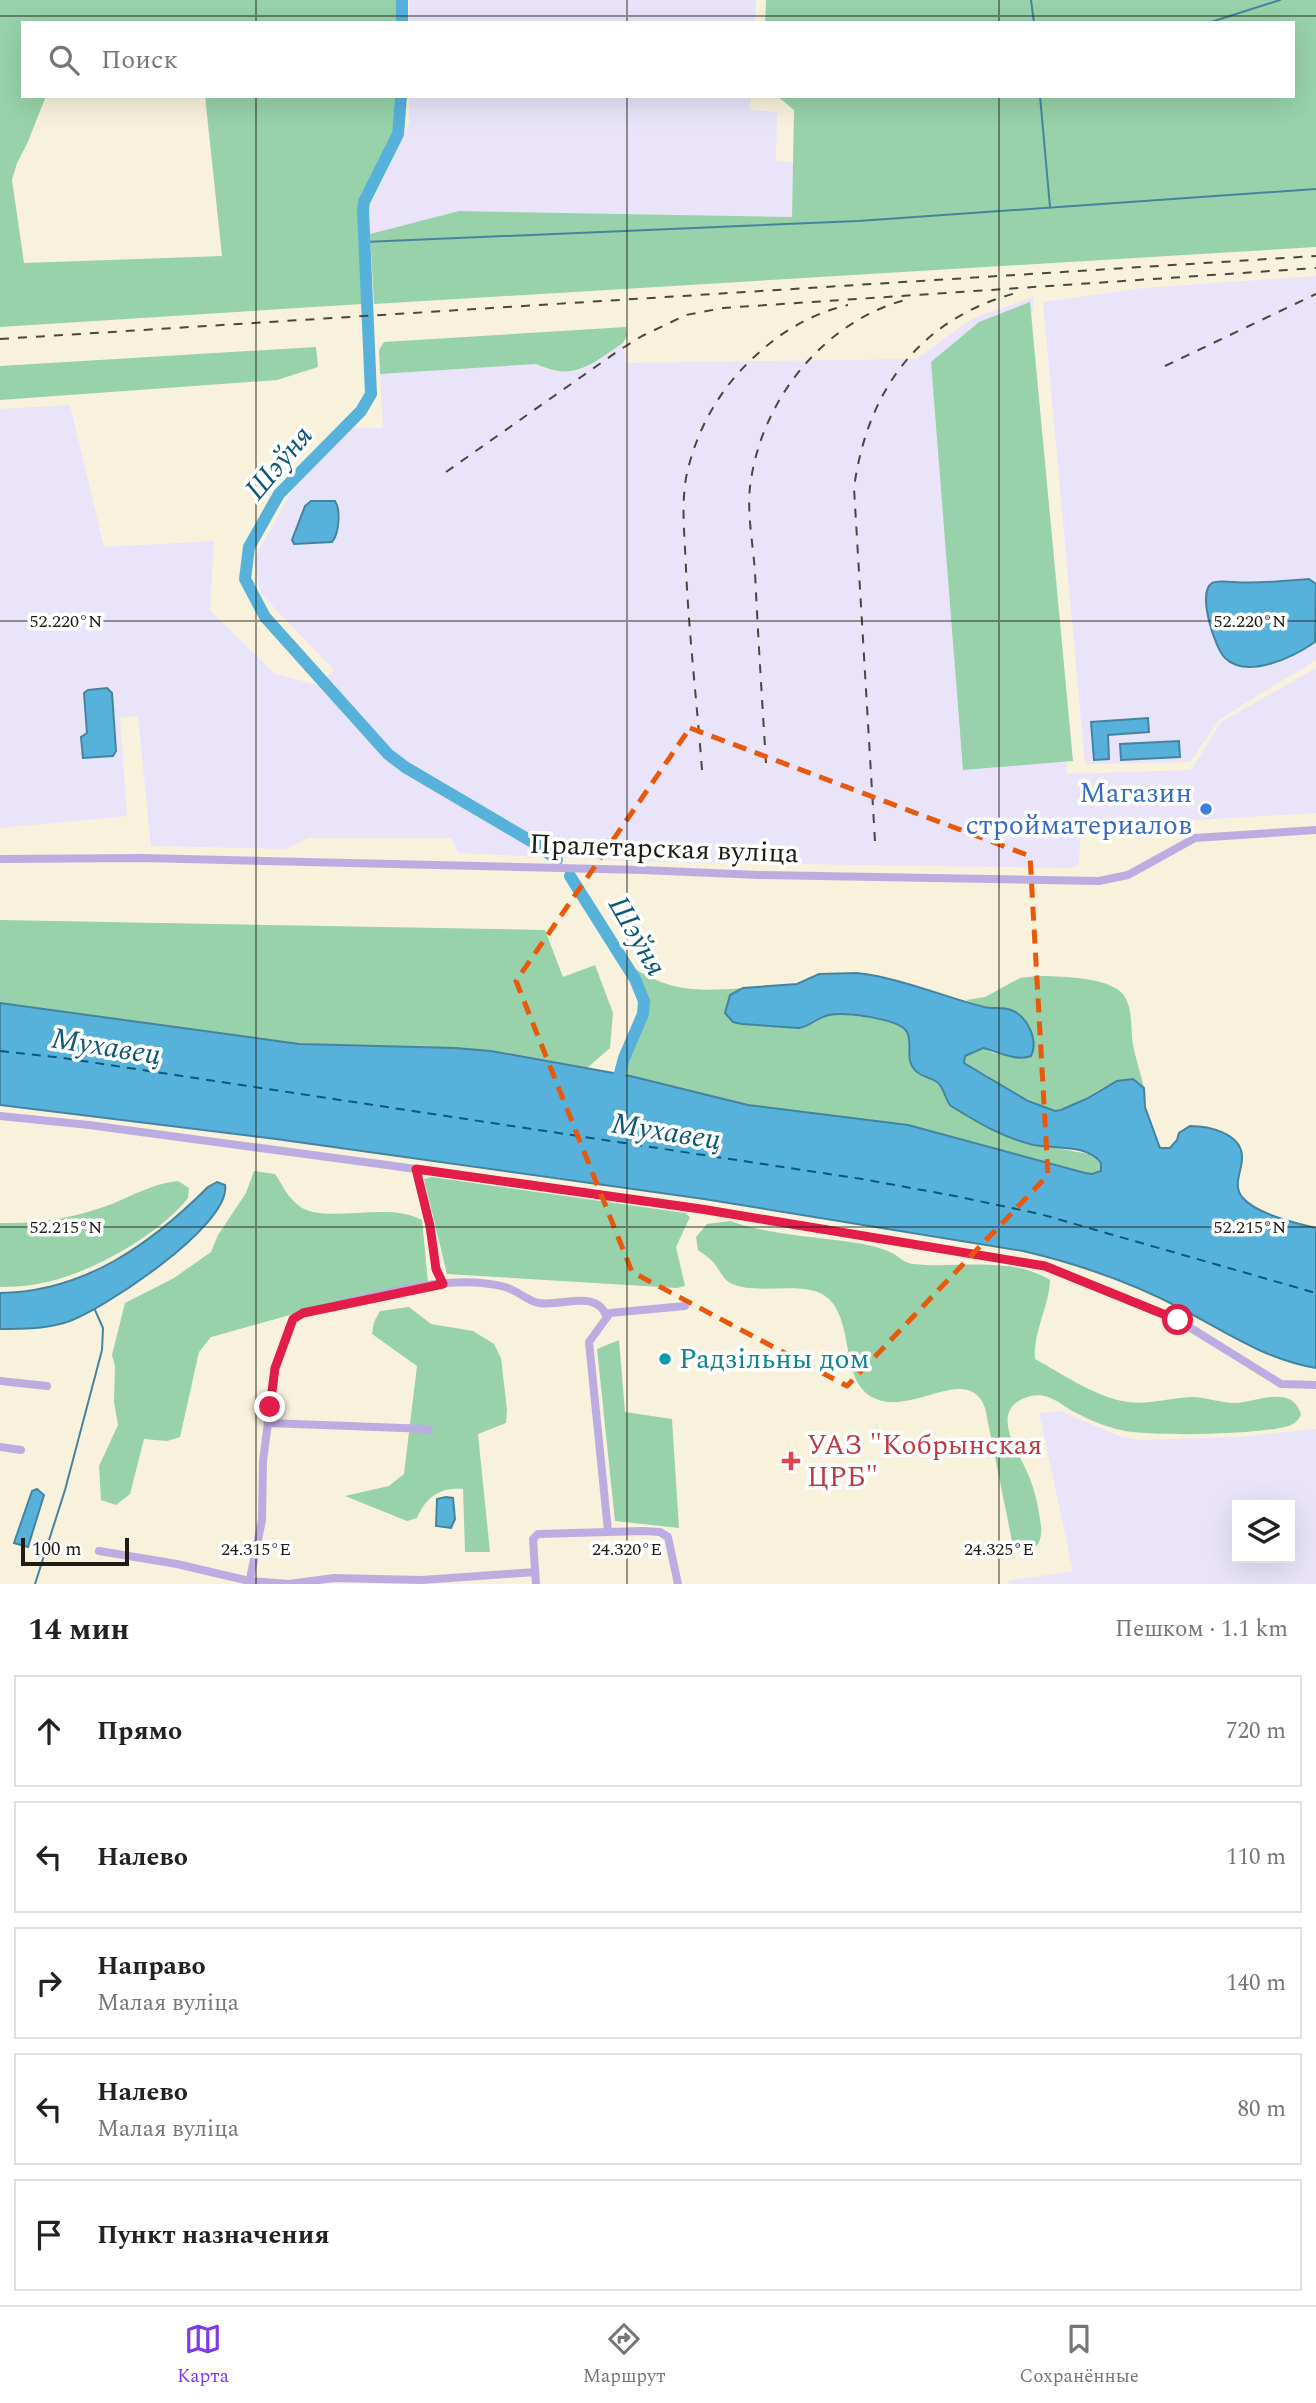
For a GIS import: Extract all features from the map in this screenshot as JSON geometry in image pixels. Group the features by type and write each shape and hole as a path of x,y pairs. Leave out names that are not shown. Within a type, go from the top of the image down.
{"street":[{"name":"Пралетарская вуліца","path":"0,859 143,858 1098,881 1128,875 1195,838 1316,830"},
{"path":"0,1116 89,1125 701,1209 1045,1266 1178,1320 1282,1384 1316,1385"},
{"path":"416,1169 430,1226 436,1269 443,1284"},
{"path":"249,1583 262,1520 263,1461 275,1368 293,1319 303,1313 463,1282 505,1287 540,1303 589,1300 601,1306 607,1317"},
{"path":"608,1531 589,1342 607,1317 615,1311 685,1306"},
{"path":"0,1381 47,1386"},
{"path":"268,1423 429,1429"},
{"path":"0,1447 21,1450"},
{"path":"536,1584 533,1539 538,1534 608,1531 660,1532 668,1536 678,1584"},
{"path":"99,1551 177,1564 249,1583 289,1584 334,1578 422,1580 535,1572"}],"highlighted area":[{"path":"690,728 1030,856 1048,1175 847,1386 632,1272 516,981"}],"shaded area":[{"path":"409,0 756,0 755,21 409,21"},
{"path":"409,98 751,98 750,110 777,112 776,161 794,162 792,217 459,211 370,234 369,209 409,122"},
{"path":"1316,276 1316,660 1220,719 1190,762 1085,764 1043,302 1143,288"},
{"path":"1034,297 1030,336 1067,774 1191,770 1221,722 1316,668 1316,813 1081,827 1079,864 1070,868 652,862 459,853 451,838 308,838 286,849 151,846 138,716 120,718 127,816 0,828 0,409 70,405 104,547 214,541 210,610 275,674 318,685 334,670 261,594 254,560 292,490 351,428 383,428 380,374 536,364 550,371 580,371 623,343 626,363 916,359 973,318"},
{"path":"1061,1411 1119,1436 1139,1440 1238,1437 1316,1429 1316,1584 1009,1584 1008,1581 1073,1571 1039,1413"}],"green space":[{"path":"0,0 397,0 396,21 21,21 21,98 45,98 12,180 24,263 222,256 205,98 395,98 392,139 359,203 362,304 0,327"},
{"path":"766,0 1316,0 1316,247 374,304 370,234 459,211 792,217 794,110 779,98 1295,98 1295,21 765,21"},
{"path":"1030,302 1073,761 963,770 931,362 979,322"},
{"path":"626,327 627,336 623,343 592,364 572,371 550,369 536,364 380,374 379,350 384,342"},
{"path":"316,347 318,367 277,380 0,400 0,366"},
{"path":"0,920 545,930 563,977 595,965 613,1013 610,1048 586,1069 491,1051 299,1044 0,1003"},
{"path":"625,962 639,972 667,984 710,990 743,988 730,995 728,1018 733,1022 814,1023 828,1015 841,1014 899,1024 906,1031 909,1040 910,1063 914,1070 936,1081 941,1086 946,1101 958,1110 987,1128 1023,1142 1094,1155 1101,1163 1101,1171 1085,1173 908,1125 748,1105 620,1074 644,1008 642,991"},
{"path":"1037,976 1094,981 1122,993 1130,1011 1133,1045 1144,1088 1136,1081 1115,1082 1071,1107 1053,1110 1024,1099 964,1063 965,1056 983,1048 993,1053 1027,1058 1034,1051 1017,1014 1007,1009 980,1006 966,1000 985,997 1020,978"},
{"path":"254,1171 275,1174 291,1199 309,1211 339,1214 392,1212 408,1214 422,1220 428,1282 326,1305 211,1337 199,1352 180,1437 167,1441 144,1439 130,1494 116,1505 101,1500 99,1466 118,1425 112,1355 125,1303 174,1278 211,1252 218,1235 246,1193"},
{"path":"431,1177 685,1213 690,1217 676,1247 685,1286 677,1288 447,1274 424,1179"},
{"path":"178,1181 189,1188 188,1198 148,1235 97,1264 65,1277 33,1285 0,1287 0,1223 43,1221 84,1213 153,1187"},
{"path":"730,1221 779,1233 871,1246 913,1264 1000,1265 1034,1272 1050,1280 1036,1339 1035,1359 1078,1383 1111,1398 1131,1402 1192,1397 1235,1403 1282,1397 1290,1399 1301,1414 1293,1424 1258,1431 1155,1434 1104,1425 1045,1396 1035,1395 1022,1399 1008,1414 1008,1424 1014,1445 1033,1486 1041,1534 1032,1550 1022,1551 1012,1541 985,1408 977,1395 966,1390 953,1390 905,1401 889,1402 874,1398 863,1390 856,1379 842,1323 829,1299 820,1293 798,1288 758,1289 735,1285 725,1279 712,1261 698,1250 696,1237 707,1224"},
{"path":"409,1307 431,1324 473,1331 494,1344 501,1358 506,1423 478,1434 490,1552 465,1552 463,1489 447,1490 435,1495 425,1504 417,1518 407,1521 345,1496 389,1486 404,1474 417,1366 372,1334 380,1311"},
{"path":"619,1340 625,1412 672,1419 679,1528 615,1521 597,1349"}],"water":[{"path":"311,501 335,501 339,516 338,528 332,542 294,544 292,540 305,506"},
{"path":"1309,579 1316,584 1315,642 1296,654 1271,664 1246,667 1225,658 1216,643 1209,620 1206,597 1212,583"},
{"path":"107,688 112,693 116,751 113,756 83,758 81,737 87,733 84,693"},
{"path":"1148,718 1149,732 1108,735 1109,759 1094,760 1091,722"},
{"path":"1179,741 1180,757 1121,760 1120,744"},
{"name":"Мухавец","path":"857,973 889,979 984,1007 1008,1009 1017,1013 1030,1029 1034,1043 1031,1056 1013,1057 983,1048 965,1056 964,1063 1028,1101 1055,1111 1061,1110 1117,1081 1133,1079 1144,1088 1145,1107 1160,1148 1170,1148 1179,1133 1190,1126 1214,1129 1230,1136 1240,1148 1242,1156 1238,1187 1242,1197 1266,1213 1316,1228 1316,1368 1264,1352 1165,1300 1125,1283 1085,1268 1023,1251 704,1199 276,1139 0,1105 0,1003 299,1044 491,1051 630,1076 748,1105 908,1125 1085,1173 1101,1171 1101,1163 1088,1153 1023,1142 991,1129 951,1106 940,1084 919,1074 911,1065 907,1032 894,1023 871,1017 836,1014 799,1028 742,1024 733,1022 725,1013 730,995 743,988 797,984 819,974"},
{"path":"217,1182 225,1185 222,1202 208,1222 186,1244 132,1285 105,1303 64,1323 40,1328 0,1329 0,1293 60,1284 114,1261 163,1227"},
{"path":"37,1489 44,1495 28,1547 14,1543 32,1491"},
{"path":"453,1498 455,1519 451,1528 436,1526 437,1499"}],"waterway":[{"name":"Шэўня","path":"402,0 402,21"},
{"path":"1031,0 1034,21"},
{"path":"1214,21 1280,0"},
{"name":"Шэўня","path":"401,98 398,134 364,202 363,210 371,394 361,411 279,494 249,547 245,579 265,617 388,754 405,767 541,847 557,860"},
{"path":"1040,98 1050,207"},
{"path":"364,242 858,221 1316,189"},
{"name":"Шэўня","path":"570,876 635,979 644,1001 643,1014 624,1058 616,1088"},
{"path":"35,1584 65,1490 102,1350 103,1328 95,1310"}],"ferry route":[{"path":"0,1051 63,1058 862,1179 955,1196 1040,1214 1316,1293"}],"railway":[{"path":"0,339 1316,256"},
{"path":"446,472 618,351 686,315 723,308 1316,268"},
{"path":"875,841 854,488 861,453 871,420 885,391 903,364 926,341 952,321 982,305 1016,293"},
{"path":"1165,366 1316,294"},
{"path":"766,763 749,508 756,455 767,424 782,395 801,369 824,345 850,325 878,310 909,299"},
{"path":"702,770 684,524 686,478 695,445 719,399 752,359 796,326 848,305"}],"place":[{"name":"Магазин стройматериалов","path":"1206,809"},
{"name":"Радзільны дом","path":"665,1359"},
{"name":"УАЗ \"Кобрынская ЦРБ\"","path":"791,1461"}],"route":[{"path":"270,1407 275,1368 293,1319 303,1313 443,1284 436,1269 430,1226 416,1169 701,1209 1045,1266 1178,1320"}]}
